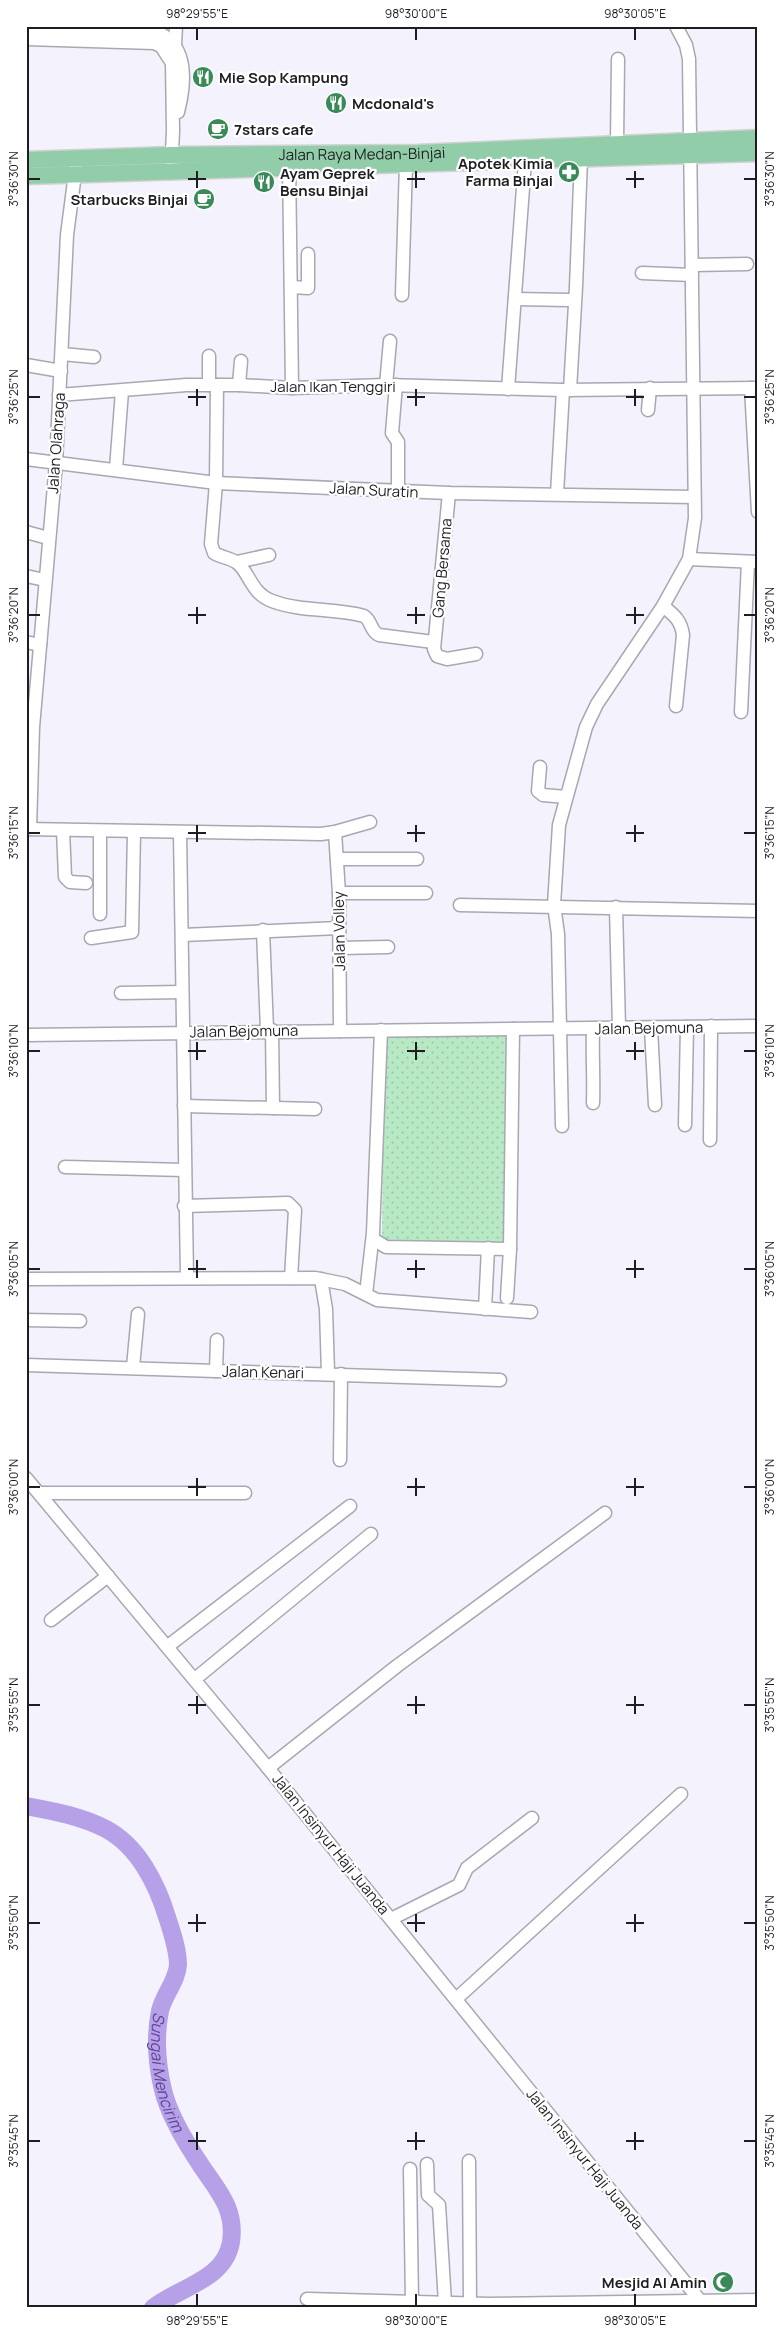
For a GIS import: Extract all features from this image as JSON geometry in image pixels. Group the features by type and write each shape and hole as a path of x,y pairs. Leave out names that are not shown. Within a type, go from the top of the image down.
{"main road":[{"name":"Jalan Raya Medan-Binjai","path":"26,160 76,166 289,161 406,164 525,161 580,158 758,138"},
{"name":"Jalan Raya Medan-Binjai","path":"289,161 617,144 691,147 758,153"},
{"name":"Jalan Raya Medan-Binjai","path":"26,176 76,166"}],"street":[{"path":"175,44 176,26"},
{"path":"562,1126 558,934 554,905 559,825 586,727 597,704 663,606 689,559 694,518 689,59 686,45 676,26"},
{"path":"26,28 160,33 168,37 175,44 182,60 181,101 173,131"},
{"path":"26,39 154,43 161,46 172,63 173,131 171,163"},
{"path":"617,144 618,59"},
{"path":"557,494 576,288 580,158"},
{"path":"289,161 292,388"},
{"path":"508,389 525,161"},
{"path":"402,295 406,164"},
{"name":"Jalan Olahraga","path":"30,728 31,707 40,645 56,463 67,235 76,166"},
{"path":"290,287 308,288 308,254"},
{"path":"642,273 747,264"},
{"path":"515,299 569,300"},
{"path":"390,341 392,432 398,442 398,492"},
{"path":"62,354 94,356"},
{"path":"209,356 213,385 216,483 212,549 219,556 237,562 269,555"},
{"path":"239,385 241,361"},
{"path":"26,365 61,370"},
{"name":"Jalan Ikan Tenggiri","path":"59,395 213,385 292,388 391,385 566,390 754,388"},
{"path":"648,410 650,388"},
{"path":"754,388 758,512"},
{"path":"116,469 122,391"},
{"name":"Jalan Suratin","path":"26,459 216,483 398,492 694,497"},
{"name":"Gang Bersama","path":"433,642 438,615 449,493"},
{"path":"26,532 48,538"},
{"path":"689,559 753,562 741,712"},
{"path":"237,562 254,588 272,601 298,607 360,614 367,618 373,631 378,635 433,642 437,656 441,658 456,658 476,654"},
{"path":"26,576 45,580"},
{"path":"663,606 682,625 676,706"},
{"path":"26,642 40,645"},
{"path":"30,728 28,829 180,833 335,832 370,822"},
{"path":"540,767 538,791 543,795 566,797"},
{"path":"63,830 65,878 70,882 86,883"},
{"path":"100,832 100,914"},
{"path":"91,938 132,932 134,832"},
{"name":"Jalan Volley","path":"335,832 339,893 340,1031"},
{"name":"Jalan Bejomuna","path":"180,833 183,935 182,1032 561,1028 593,1030 758,1026"},
{"path":"337,859 416,859"},
{"path":"339,893 426,893"},
{"path":"460,905 554,905 758,911"},
{"path":"616,907 619,1028"},
{"path":"183,935 339,928"},
{"path":"263,930 273,1108"},
{"path":"340,948 388,947"},
{"path":"121,993 182,992"},
{"path":"710,1140 711,1026"},
{"path":"685,1125 687,1027"},
{"path":"651,1028 655,1105"},
{"path":"507,1298 510,1249 513,1029"},
{"path":"366,1294 373,1239 381,1030"},
{"path":"593,1030 591,1068 594,1080 593,1103"},
{"path":"26,1035 182,1032 184,1206 187,1278"},
{"path":"184,1106 315,1109"},
{"path":"65,1167 185,1170"},
{"path":"184,1206 288,1203 295,1210 292,1278"},
{"path":"373,1239 386,1247 510,1249"},
{"path":"485,1309 488,1248"},
{"path":"26,1279 321,1279 345,1284 377,1300 531,1312"},
{"path":"321,1279 326,1309 328,1373"},
{"path":"133,1367 138,1314"},
{"path":"26,1320 80,1322"},
{"path":"216,1371 217,1340"},
{"name":"Jalan Kenari","path":"26,1365 328,1373 500,1380"},
{"path":"340,1460 341,1374"},
{"name":"Jalan Insinyur Haji Juanda","path":"26,1478 196,1679 702,2304"},
{"path":"39,1493 245,1494"},
{"path":"168,1646 350,1506"},
{"path":"268,1768 420,1648 605,1513"},
{"path":"196,1679 371,1534"},
{"path":"51,1620 108,1576"},
{"path":"456,1999 681,1794"},
{"path":"392,1919 459,1885 467,1868 532,1818"},
{"path":"469,2162 470,2303"},
{"path":"427,2164 428,2195 439,2205 445,2303"},
{"path":"404,2304 410,2169"},
{"path":"307,2299 344,2304 470,2303 489,2306 702,2304 758,2300"}],"green space":[{"path":"384,1035 508,1036 505,1243 382,1242"}],"waterway":[{"name":"Sungai Mencirim","path":"26,1806 77,1817 106,1829 128,1845 152,1879 163,1904 174,1941 178,1959 177,1971 162,2005 158,2021 157,2050 161,2080 169,2109 178,2128 224,2200 231,2219 232,2230 227,2255 211,2274 153,2308"}],"place":[{"name":"Mie Sop Kampung","path":"203,77"},
{"name":"Mcdonald's","path":"336,103"},
{"name":"7stars cafe","path":"218,129"},
{"name":"Apotek Kimia Farma Binjai","path":"569,172"},
{"name":"Ayam Geprek Bensu Binjai","path":"264,182"},
{"name":"Starbucks Binjai","path":"204,199"},
{"name":"Mesjid Al Amin","path":"723,2282"}]}
